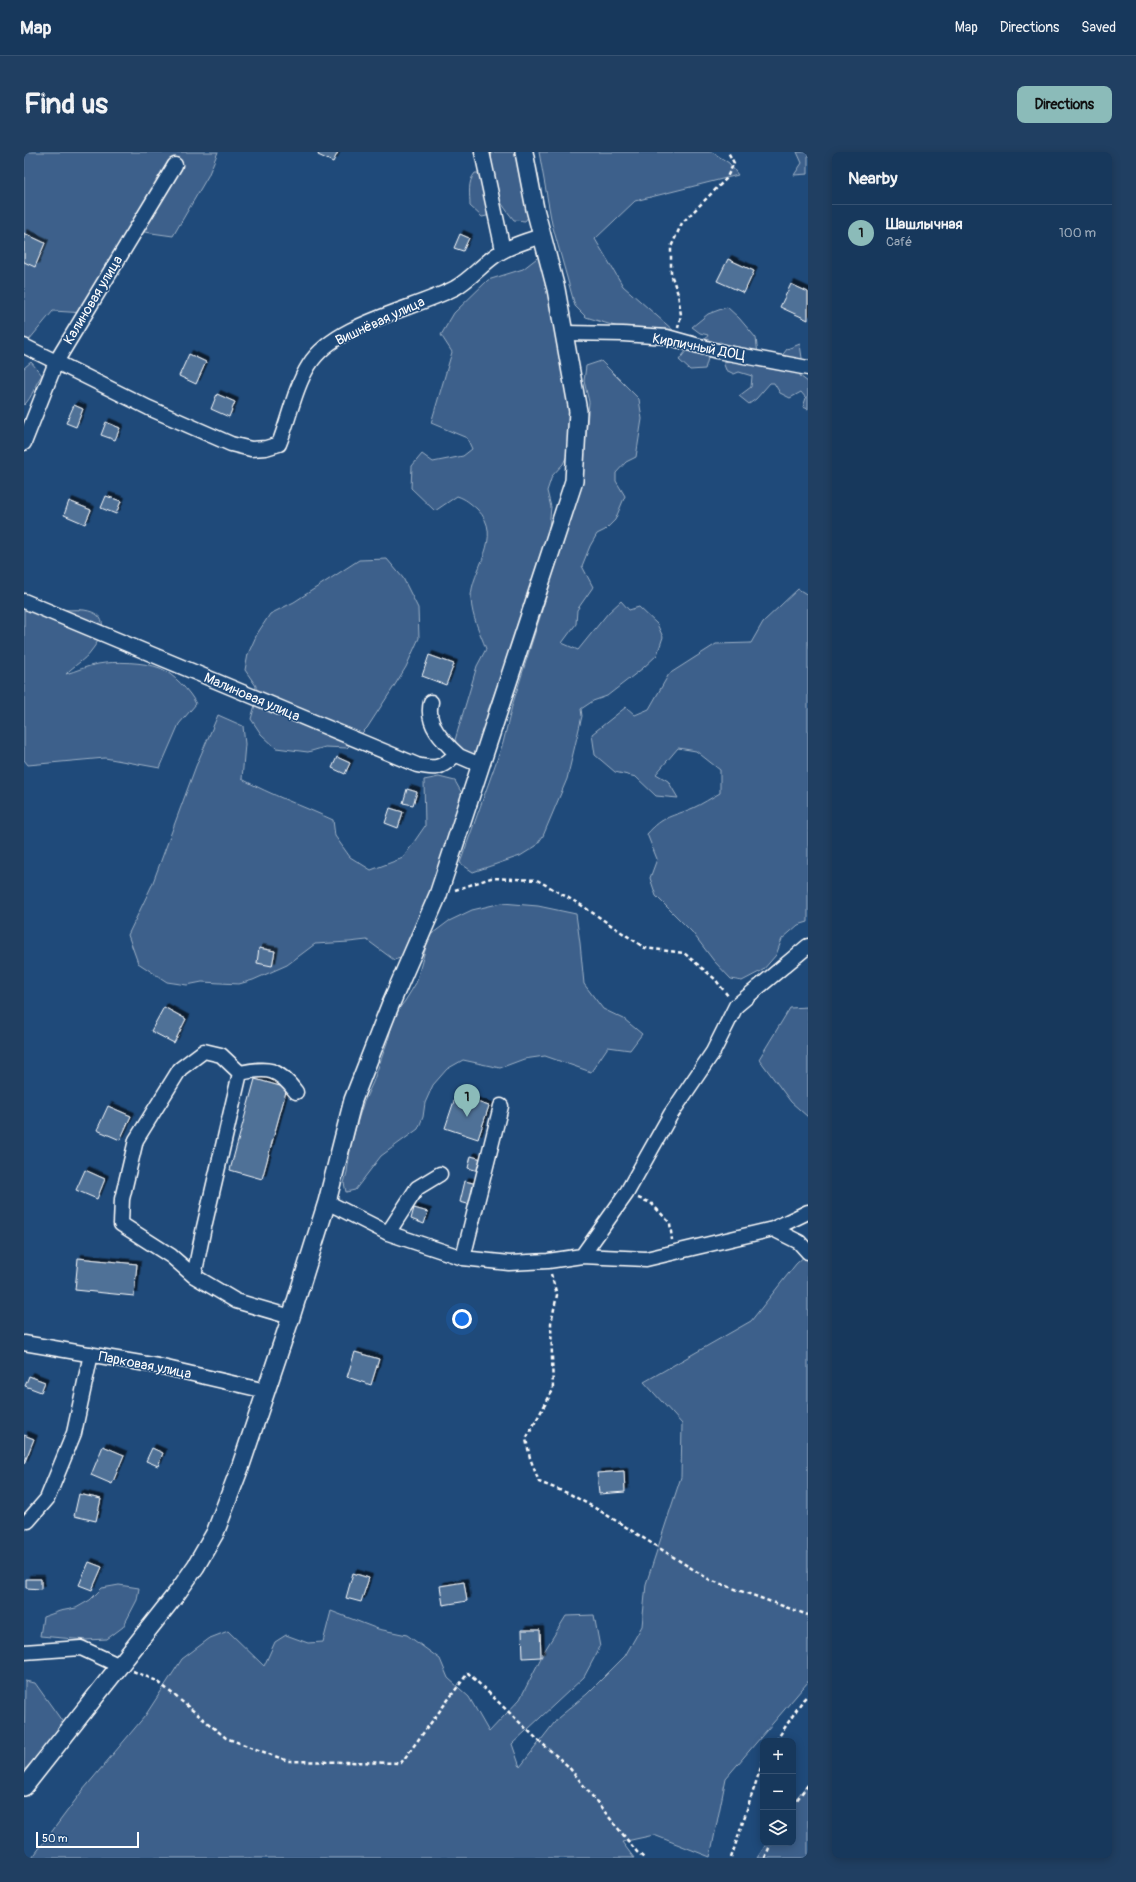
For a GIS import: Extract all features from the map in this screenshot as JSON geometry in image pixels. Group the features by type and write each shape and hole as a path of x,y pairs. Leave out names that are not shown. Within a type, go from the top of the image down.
{"main road":[{"path":"24,1787 118,1665 177,1593 196,1566 214,1533 241,1465 292,1317 327,1202 353,1100 391,1003 438,896 574,481 578,411 565,333 535,209 524,152"}],"street":[{"path":"482,152 503,250"},
{"name":"Калиновая улица","path":"24,443 56,362 175,165"},
{"name":"Вишнёвая улица","path":"24,346 149,408 231,444 251,449 266,448 279,444 288,422 295,396 309,364 327,346 344,334 383,316 455,288 476,273 503,250 542,236"},
{"name":"Кирпичный ДОЦ","path":"565,333 622,334 667,338 717,351 808,368"},
{"name":"Малиновая улица","path":"24,601 417,765 433,769 447,763 454,756 459,756"},
{"path":"431,702 430,708 432,722 436,733 459,756 480,765"},
{"path":"582,1256 626,1194 671,1114 714,1052 736,1006 808,946"},
{"path":"240,1073 221,1055 204,1051 180,1069 136,1140 122,1199 121,1224 171,1256 194,1276 236,1301 292,1317"},
{"path":"240,1073 259,1069 271,1071 285,1078 296,1092"},
{"path":"194,1276 240,1073"},
{"path":"464,1258 500,1106"},
{"path":"388,1233 417,1188 440,1174"},
{"path":"327,1202 388,1233 464,1258 509,1263 548,1261 582,1256 646,1259 773,1229 808,1212"},
{"path":"773,1229 799,1242 808,1252"},
{"name":"Парковая улица","path":"24,1343 158,1366 266,1391"},
{"path":"28,1521 47,1499 74,1433 91,1354"},
{"path":"24,1652 81,1648 118,1665"}],"path":[{"path":"676,340 681,315 678,294 671,274 671,247 682,223 726,179 734,163 728,152"},
{"path":"438,896 490,878 537,880 645,948 684,953 715,978 736,1006"},
{"path":"626,1194 651,1203 670,1223 674,1253"},
{"path":"548,1261 557,1296 551,1323 553,1390 526,1439 530,1458 540,1482 570,1494 602,1512 710,1580 808,1615"},
{"path":"118,1665 157,1681 226,1738 288,1761 295,1762 401,1763 468,1673 537,1739 568,1766 637,1852 644,1858"},
{"path":"778,1738 803,1700 808,1695"},
{"path":"731,1858 760,1770"},
{"path":"796,1801 808,1785"},
{"path":"765,1858 771,1846"}],"shaded area":[{"path":"24,152 218,152 208,176 173,236 130,230 85,313 53,311 24,346"},
{"path":"492,152 518,152 529,216 525,221 514,220 502,204 494,189 491,172"},
{"path":"539,152 712,152 729,163 738,175 635,201 595,239 623,286 674,331 650,337 586,317 575,306 552,224"},
{"path":"797,152 808,152 808,174 794,175 802,163"},
{"path":"475,173 478,173 481,177 485,188 488,206 487,216 482,217 470,206 470,184"},
{"path":"541,255 566,363 570,449 563,464 552,476 547,491 551,507 549,528 542,556 510,653 488,710 483,742 476,756 465,760 455,740 477,666 486,649 475,619 471,599 472,588 488,542 488,531 485,520 477,509 468,501 460,497 457,496 435,511 411,488 412,466 422,454 433,462 463,456 472,449 467,438 431,423 452,352 441,335 454,313 488,280 523,269"},
{"path":"727,307 739,318 756,338 759,362 781,357 787,349 800,344 802,358 800,376 808,382 808,409 803,407 806,398 801,392 790,398 780,393 774,383 770,383 756,399 749,404 739,396 751,387 752,376 739,372 734,374 726,370 723,362 738,360 733,347 720,342 712,344 705,369 690,370 679,360 689,347 695,346 705,340 708,335 700,333 692,327 708,314"},
{"path":"601,361 639,399 642,419 636,457 626,462 616,473 616,481 625,496 615,520 605,530 597,534 590,546 582,566 593,587 577,610 576,624 562,643 578,650 608,613 621,601 629,610 639,607 657,624 663,637 657,655 643,668 607,696 593,701 581,709 582,716 567,779 543,836 536,846 520,856 473,872 460,863 503,743 512,706 549,588 561,538 582,480 589,402 584,381 586,366"},
{"path":"31,362 42,375 24,405 24,368"},
{"path":"387,559 403,578 418,608 419,638 406,667 367,728 347,748 325,747 308,752 276,748 261,734 251,719 255,705 256,686 245,670 248,654 257,634 270,614 294,602 359,560"},
{"path":"798,589 808,595 808,922 798,925 782,939 776,955 763,970 742,981 731,979 714,961 692,932 656,896 650,878 657,859 647,834 658,823 668,817 686,811 720,793 720,770 696,751 678,748 656,774 668,781 678,798 656,796 636,777 615,772 595,755 592,734 626,707 635,715 649,709 669,674 716,644 751,643 763,622"},
{"path":"24,597 52,608 93,612 102,621 102,632 96,645 86,657 66,674 105,663 121,662 146,664 165,670 186,689 194,699 196,704 179,724 160,768 105,758 28,765 24,760"},
{"path":"218,715 243,726 245,744 242,779 333,820 335,836 350,857 371,870 403,858 425,826 424,780 439,777 455,781 464,797 429,895 403,957 394,960 367,940 315,944 287,965 253,980 239,984 202,982 187,985 167,982 138,963 128,935 152,885 196,766"},
{"path":"502,903 538,906 576,914 584,984 603,1009 624,1019 642,1034 630,1050 608,1047 591,1072 545,1056 524,1059 500,1068 463,1060 447,1069 433,1085 425,1103 423,1117 418,1129 381,1156 355,1190 346,1192 344,1183 351,1143 363,1104 373,1082 389,1037 394,1015 416,983 429,936 449,921 472,910"},
{"path":"808,1007 808,1117 791,1102 759,1059 790,1008"},
{"path":"808,1253 808,1682 726,1778 710,1857 654,1835 622,1842 634,1858 32,1858 83,1790 145,1716 182,1659 210,1638 228,1631 264,1666 275,1642 286,1635 308,1643 323,1642 331,1611 378,1629 407,1635 440,1659 448,1678 469,1697 489,1732 520,1699 545,1650 566,1616 594,1615 600,1647 584,1677 512,1744 520,1767 558,1718 587,1694 625,1656 642,1626 646,1584 681,1477 682,1424 644,1382 751,1321 796,1264"},
{"path":"119,1585 139,1588 137,1600 123,1627 107,1639 86,1640 40,1636 43,1617 60,1611 76,1608 90,1600 102,1588"},
{"path":"25,1681 35,1683 62,1721 50,1743 24,1770"},
{"path":"808,1784 808,1858 757,1858 765,1846 796,1846 796,1798"}],"building":[{"path":"319,152 338,152 333,162 318,155"},
{"path":"24,233 45,243 35,267 24,262"},
{"path":"460,234 469,238 463,251 454,248"},
{"path":"728,259 754,271 744,293 717,281"},
{"path":"791,284 808,292 808,320 780,307"},
{"path":"189,354 206,362 196,384 179,376"},
{"path":"217,394 235,402 229,417 211,409"},
{"path":"74,405 83,409 76,427 66,423"},
{"path":"106,422 120,428 115,440 101,435"},
{"path":"106,496 121,501 116,514 101,508"},
{"path":"69,501 91,510 85,524 64,515"},
{"path":"429,655 454,664 446,685 422,676"},
{"path":"337,757 350,763 345,774 332,768"},
{"path":"407,789 417,792 413,805 403,803"},
{"path":"390,808 403,812 398,828 385,823"},
{"path":"259,948 275,951 272,966 257,963"},
{"path":"164,1007 186,1019 174,1043 151,1031"},
{"path":"255,1079 287,1088 262,1179 230,1170"},
{"path":"456,1095 489,1106 478,1139 445,1128"},
{"path":"108,1106 131,1116 120,1140 97,1130"},
{"path":"471,1156 485,1160 482,1172 468,1168"},
{"path":"85,1170 105,1179 97,1199 76,1190"},
{"path":"465,1181 481,1185 475,1206 460,1202"},
{"path":"414,1208 428,1212 424,1224 411,1219"},
{"path":"78,1258 137,1264 134,1296 75,1290"},
{"path":"355,1352 379,1359 371,1385 347,1377"},
{"path":"29,1376 45,1382 41,1392 25,1386"},
{"path":"24,1435 34,1439 24,1464"},
{"path":"103,1446 124,1455 112,1484 91,1475"},
{"path":"152,1448 163,1453 158,1466 146,1461"},
{"path":"624,1471 625,1492 599,1494 597,1473"},
{"path":"79,1494 101,1499 96,1521 74,1516"},
{"path":"89,1562 102,1567 92,1590 79,1585"},
{"path":"353,1573 369,1578 361,1602 346,1598"},
{"path":"26,1579 41,1579 41,1589 26,1588"},
{"path":"464,1582 467,1601 443,1605 440,1586"},
{"path":"522,1630 540,1630 541,1657 523,1658"}],"place":[{"name":"Шашлычная","path":"467,1117"}]}
